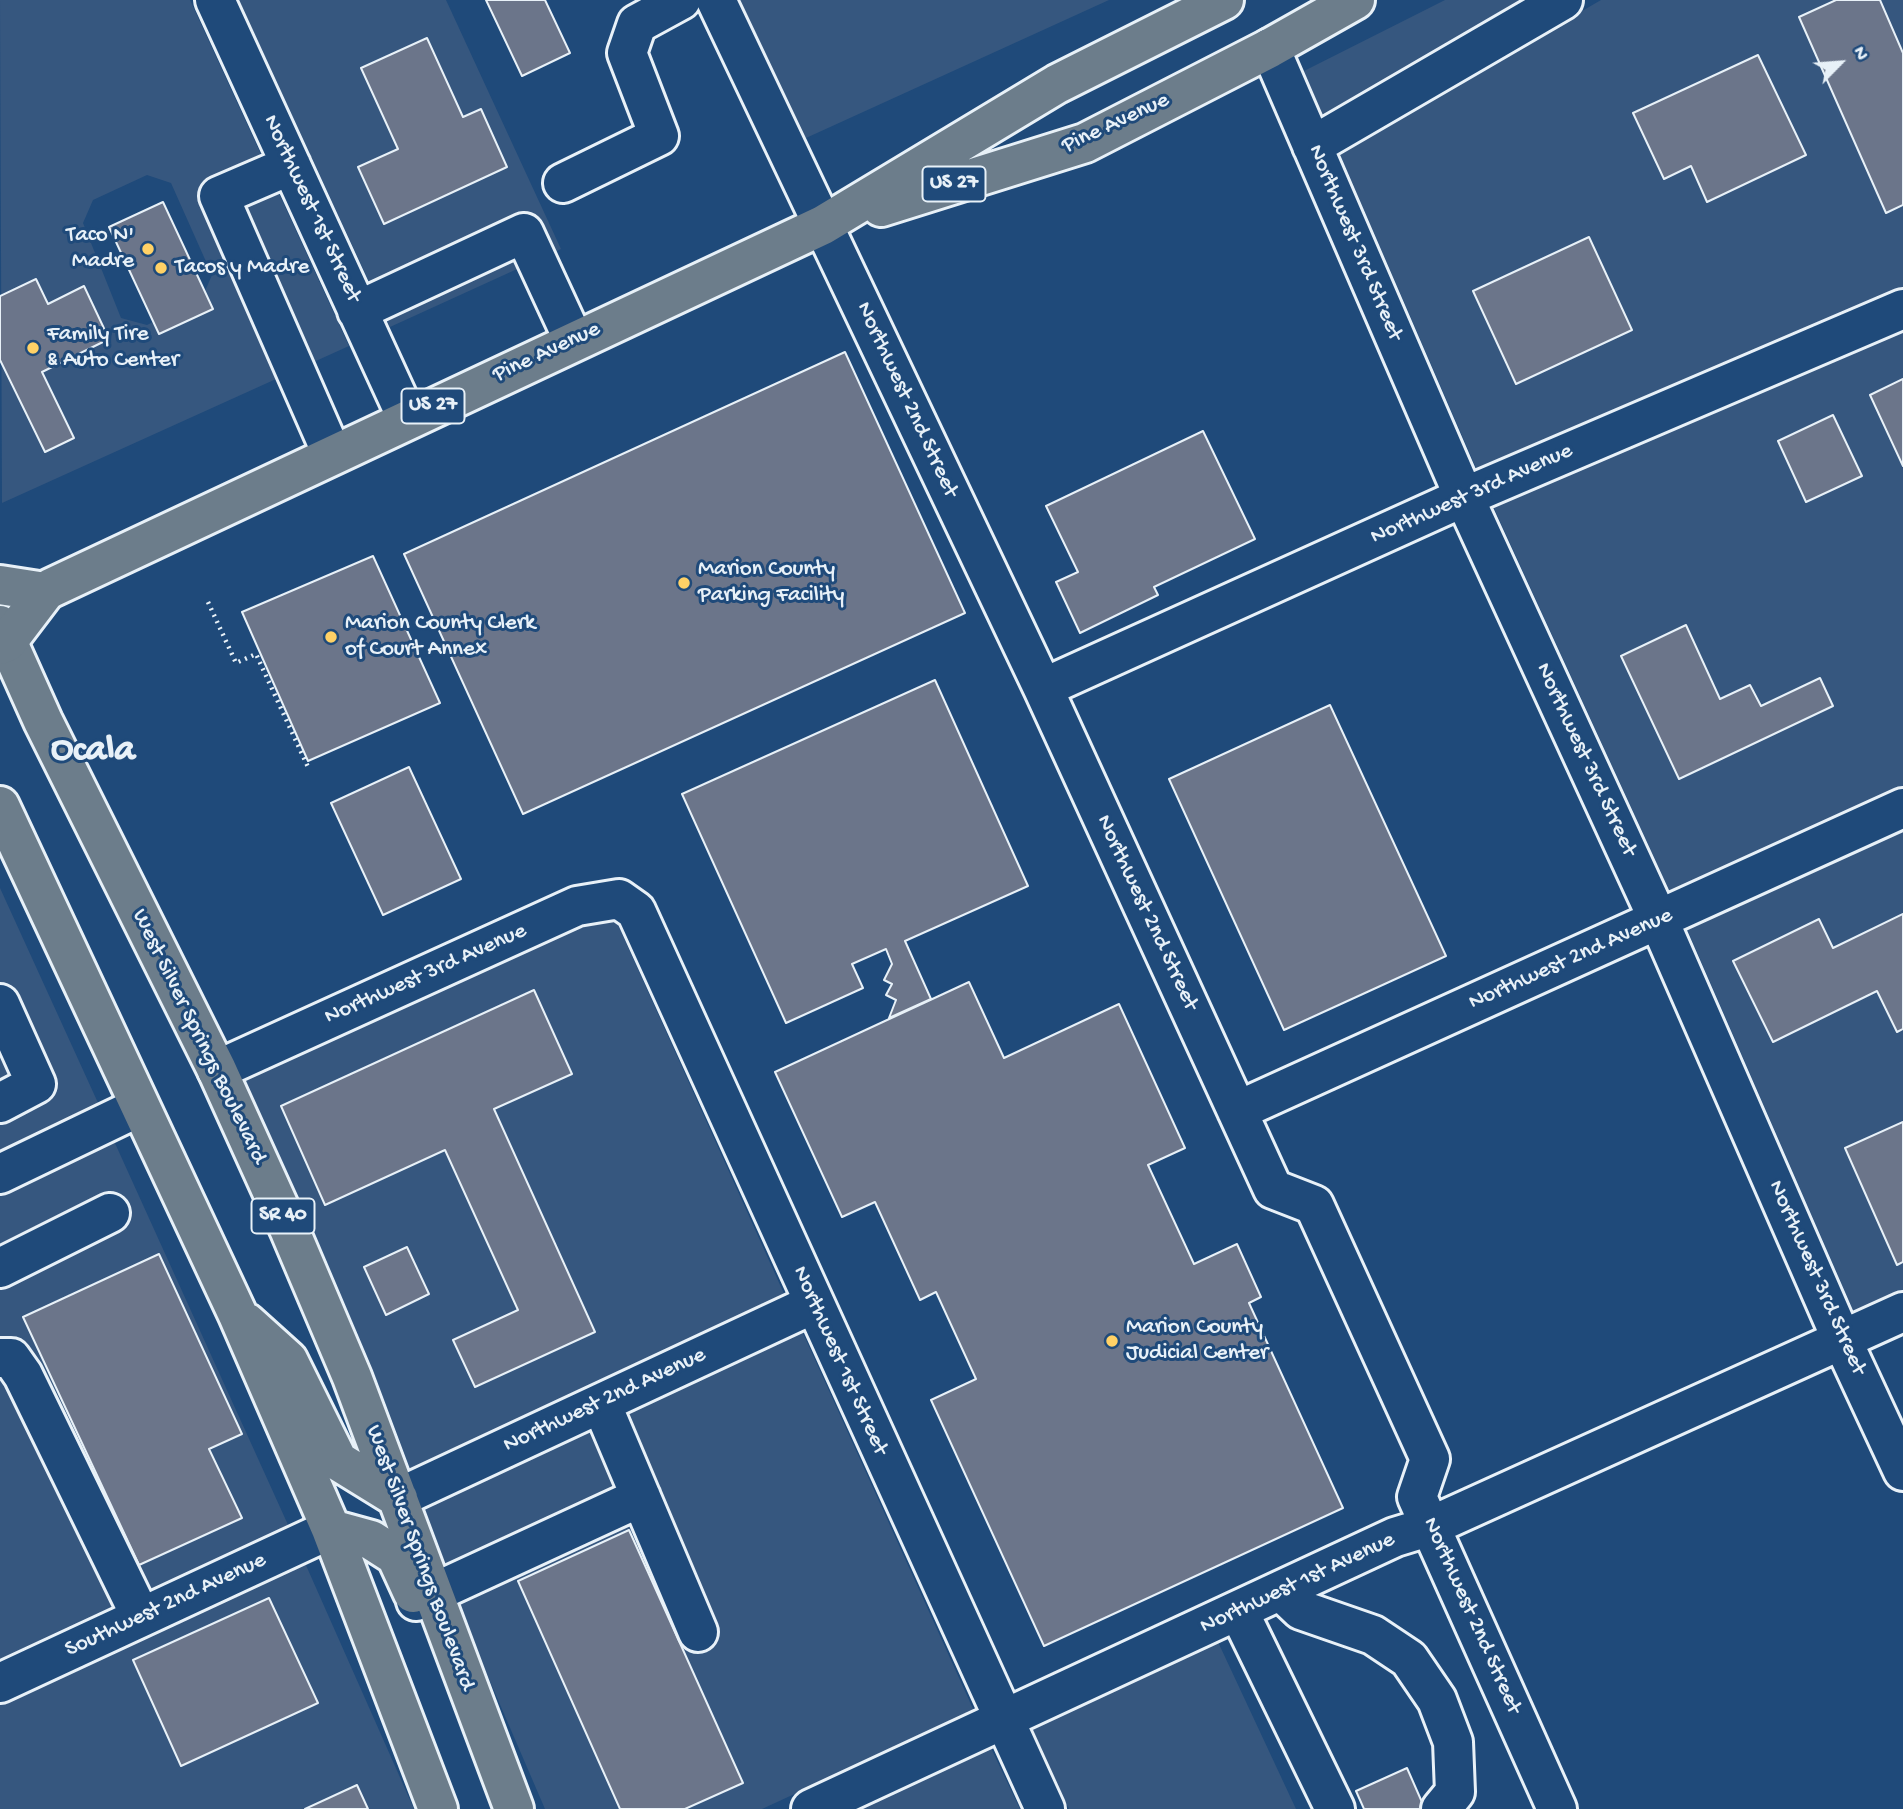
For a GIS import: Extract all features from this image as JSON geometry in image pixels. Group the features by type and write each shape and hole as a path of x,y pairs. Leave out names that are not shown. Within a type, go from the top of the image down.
{"main road":[{"name":"Pine Avenue","path":"2,637 44,592 407,418 823,225 1057,84 1224,0"},
{"name":"Pine Avenue","path":"823,225 1085,143 1270,48 1356,0"},
{"path":"0,585 44,592"},
{"name":"West Silver Springs Boulevard","path":"2,637 217,1070 342,1353 398,1498 424,1597 476,1712 514,1809"},
{"path":"0,806 238,1315 331,1529 438,1809"},
{"path":"238,1315 288,1360 338,1461 398,1498"},
{"path":"331,1529 371,1540 396,1556 424,1597"}],"street":[{"name":"Northwest 1st Street","path":"215,0 407,418"},
{"path":"563,183 659,136 627,53 637,24 681,0"},
{"name":"Northwest 2nd Street","path":"716,0 1043,688 1273,1189 1314,1205 1430,1459 1417,1497 1557,1809"},
{"path":"1312,146 1563,0"},
{"name":"Northwest 3rd Street","path":"1270,48 1464,497 1659,921 1842,1340 1903,1471"},
{"path":"291,164 219,196 332,454"},
{"path":"358,311 524,233 574,341"},
{"name":"Northwest 3rd Avenue","path":"1043,688 1464,497 1903,309"},
{"name":"Northwest 2nd Avenue","path":"1237,1111 1903,808"},
{"name":"Northwest 3rd Avenue","path":"217,1070 578,906 619,900 636,911"},
{"name":"Northwest 1st Street","path":"636,911 1045,1809"},
{"path":"0,1103 36,1084 1,1007"},
{"path":"0,1174 139,1107"},
{"path":"0,1268 110,1213"},
{"name":"Northwest 2nd Avenue","path":"398,1498 814,1304"},
{"name":"Northwest 1st Avenue","path":"811,1809 1002,1718 1239,1612 1395,1537 1431,1526 1903,1312"},
{"path":"4,1349 41,1410 141,1617"},
{"path":"601,1403 698,1632"},
{"path":"424,1597 641,1497"},
{"name":"Southwest 2nd Avenue","path":"0,1683 331,1529"},
{"path":"1281,1591 1301,1610 1373,1635 1409,1659 1437,1700 1452,1742 1455,1793 1440,1809"},
{"path":"1239,1612 1335,1809"}],"path":[{"path":"208,602 236,663 256,654 308,767"}],"shaded area":[{"path":"0,0 190,0 349,346 2,503","holes":["147,175 171,183 212,275 202,298 147,325 121,318 83,223 93,200"]},
{"path":"239,0 446,0 561,249 390,327"},
{"path":"740,0 1109,0 806,138"},
{"path":"1445,0 1523,0 1323,116 1304,71"},
{"path":"1601,0 1903,0 1903,287 1477,470 1339,152"},
{"path":"1903,330 1903,786 1671,894 1493,506"},
{"path":"1903,829 1903,1290 1854,1312 1687,929"},
{"path":"0,888 99,1105 0,1153"},
{"path":"611,920 618,925 785,1296 411,1471 372,1368 245,1079 583,925"},
{"path":"114,1141 289,1527 0,1662 0,1196"},
{"path":"802,1331 974,1711 762,1809 545,1809 483,1665 424,1507"},
{"path":"305,1563 414,1809 0,1809 0,1705"},
{"path":"1218,1642 1296,1809 1069,1809 1031,1727"},
{"path":"990,1746 1020,1809 855,1809"}],"building":[{"path":"486,0 545,0 570,53 522,76"},
{"path":"1836,0 1880,0 1903,53 1903,205 1886,213 1799,17"},
{"path":"427,38 463,117 481,109 507,167 384,224 358,167 398,149 361,68"},
{"path":"1758,55 1806,155 1707,202 1691,166 1664,179 1633,113"},
{"name":"Tacos y Madre","path":"163,202 213,309 159,334 109,227"},
{"path":"1589,237 1632,330 1516,384 1473,291"},
{"path":"36,279 48,304 84,286 109,339 42,372 74,438 45,452 0,360 0,296"},
{"name":"Marion County Parking Facility","path":"845,352 965,613 523,814 404,554"},
{"path":"1903,379 1903,466 1870,395"},
{"path":"1833,415 1862,476 1806,502 1778,441"},
{"path":"1203,431 1255,539 1154,587 1158,595 1080,633 1056,582 1078,572 1046,506"},
{"name":"Marion County Clerk of Court Annex","path":"373,556 440,703 308,761 242,612"},
{"path":"1686,625 1720,699 1750,685 1761,706 1820,678 1833,706 1679,779 1621,656"},
{"path":"935,680 1028,886 905,941 931,999 889,1018 896,1000 886,995 892,984 884,980 892,964 886,949 852,964 863,988 786,1023 682,794"},
{"path":"1330,705 1446,956 1284,1030 1169,779"},
{"path":"409,767 461,879 383,915 331,803"},
{"path":"1903,914 1903,1029 1897,1032 1877,991 1773,1042 1733,961 1819,919 1833,948"},
{"name":"Marion County Judicial Center","path":"969,982 1004,1058 1119,1004 1185,1148 1148,1165 1194,1264 1237,1244 1261,1297 1249,1303 1343,1508 1044,1646 931,1400 976,1379 936,1292 920,1300 875,1202 842,1217 775,1072"},
{"path":"534,990 572,1074 494,1109 595,1332 475,1387 453,1340 518,1310 445,1150 325,1205 281,1106"},
{"path":"1903,1122 1903,1262 1897,1265 1845,1148"},
{"path":"407,1247 429,1294 386,1315 364,1267"},
{"path":"159,1254 242,1434 209,1449 242,1518 139,1565 23,1317"},
{"path":"629,1530 743,1783 685,1809 620,1809 518,1581"},
{"path":"269,1598 318,1703 181,1766 133,1660"},
{"path":"1407,1768 1425,1809 1364,1809 1356,1791"},
{"path":"357,1785 368,1809 305,1809"}],"place":[{"name":"Taco N' Madre","path":"148,249"},
{"name":"Tacos y Madre","path":"161,268"},
{"name":"Family Tire & Auto Center","path":"33,348"},
{"name":"Marion County Parking Facility","path":"684,583"},
{"name":"Marion County Clerk of Court Annex","path":"331,637"},
{"name":"Marion County Judicial Center","path":"1112,1341"}],"district":[{"name":"Ocala","path":"93,752"}]}
